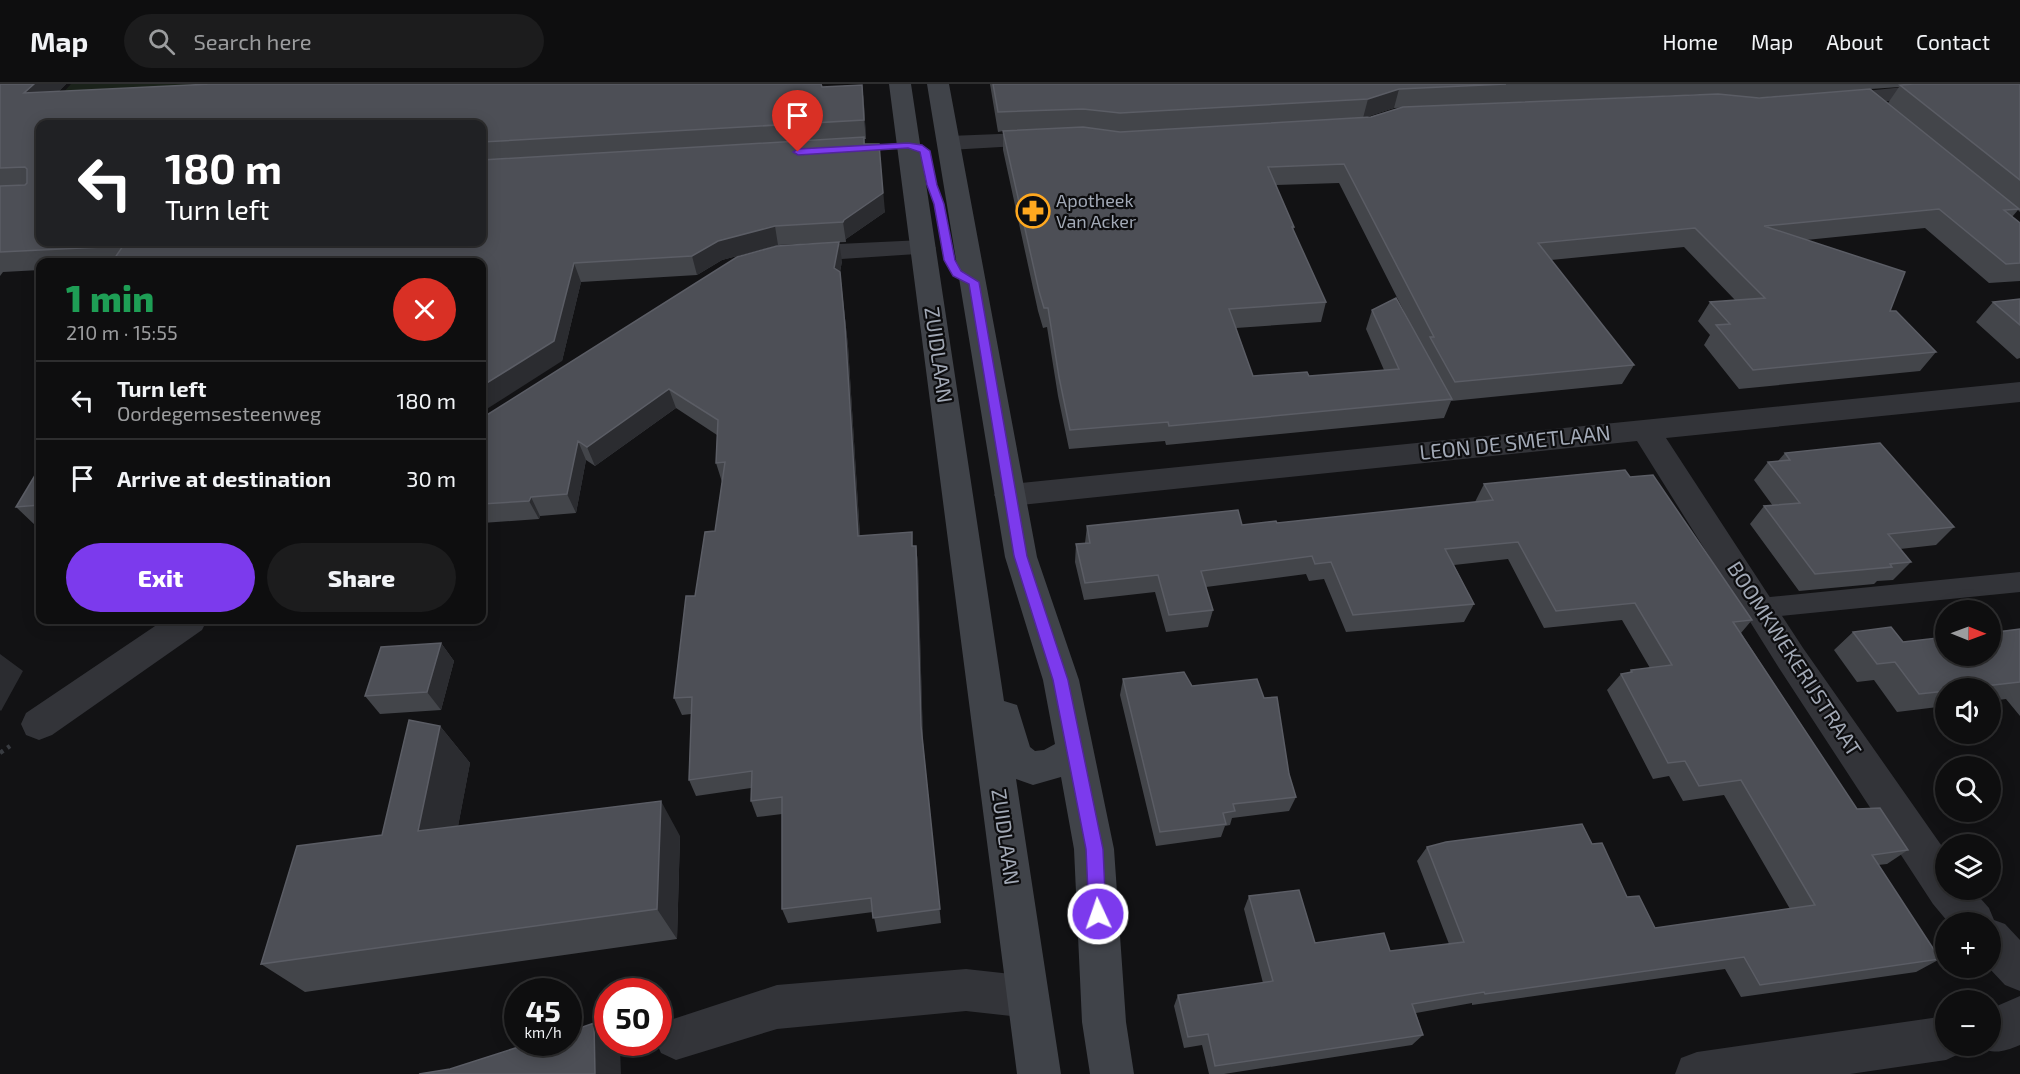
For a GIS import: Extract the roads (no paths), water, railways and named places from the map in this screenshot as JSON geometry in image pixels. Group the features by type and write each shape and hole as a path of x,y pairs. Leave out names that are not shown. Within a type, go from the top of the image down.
{"main road":[{"name":"ZUIDLAAN","path":"900,84 897,146 923,248 1039,1074"},
{"path":"921,84 923,93 929,101 940,95 1021,556 1061,680 1094,849 1104,1022 1112,1074"},
{"path":"897,146 919,147 925,151 932,185 939,204 949,260 957,274 974,282"},
{"name":"ZUIDLAAN","path":"971,601 992,636 1006,733 1013,754 1026,767 1038,769 1058,763 1074,752"}],"street":[{"path":"1813,103 1904,93 2020,87"},
{"path":"1865,99 1884,114"},
{"path":"949,143 1071,138"},
{"path":"769,258 778,255 923,248"},
{"name":"LEON DE SMETLAAN","path":"1010,495 2020,392"},
{"name":"BOOMKWEKERIJSTRAAT","path":"1645,430 1935,871"},
{"path":"39,724 184,624"},
{"name":"BOOMKWEKERIJSTRAAT","path":"1956,900 1966,912"},
{"path":"2001,950 2020,970"},
{"path":"676,1038 777,1007 966,990 1028,997"},
{"path":"2001,1030 2020,1018"},
{"path":"1697,1074 1935,1040"}],"lane":[{"path":"1760,608 2020,582"}],"place":[{"name":"Apotheek Van Acker","path":"1033,211"}]}
